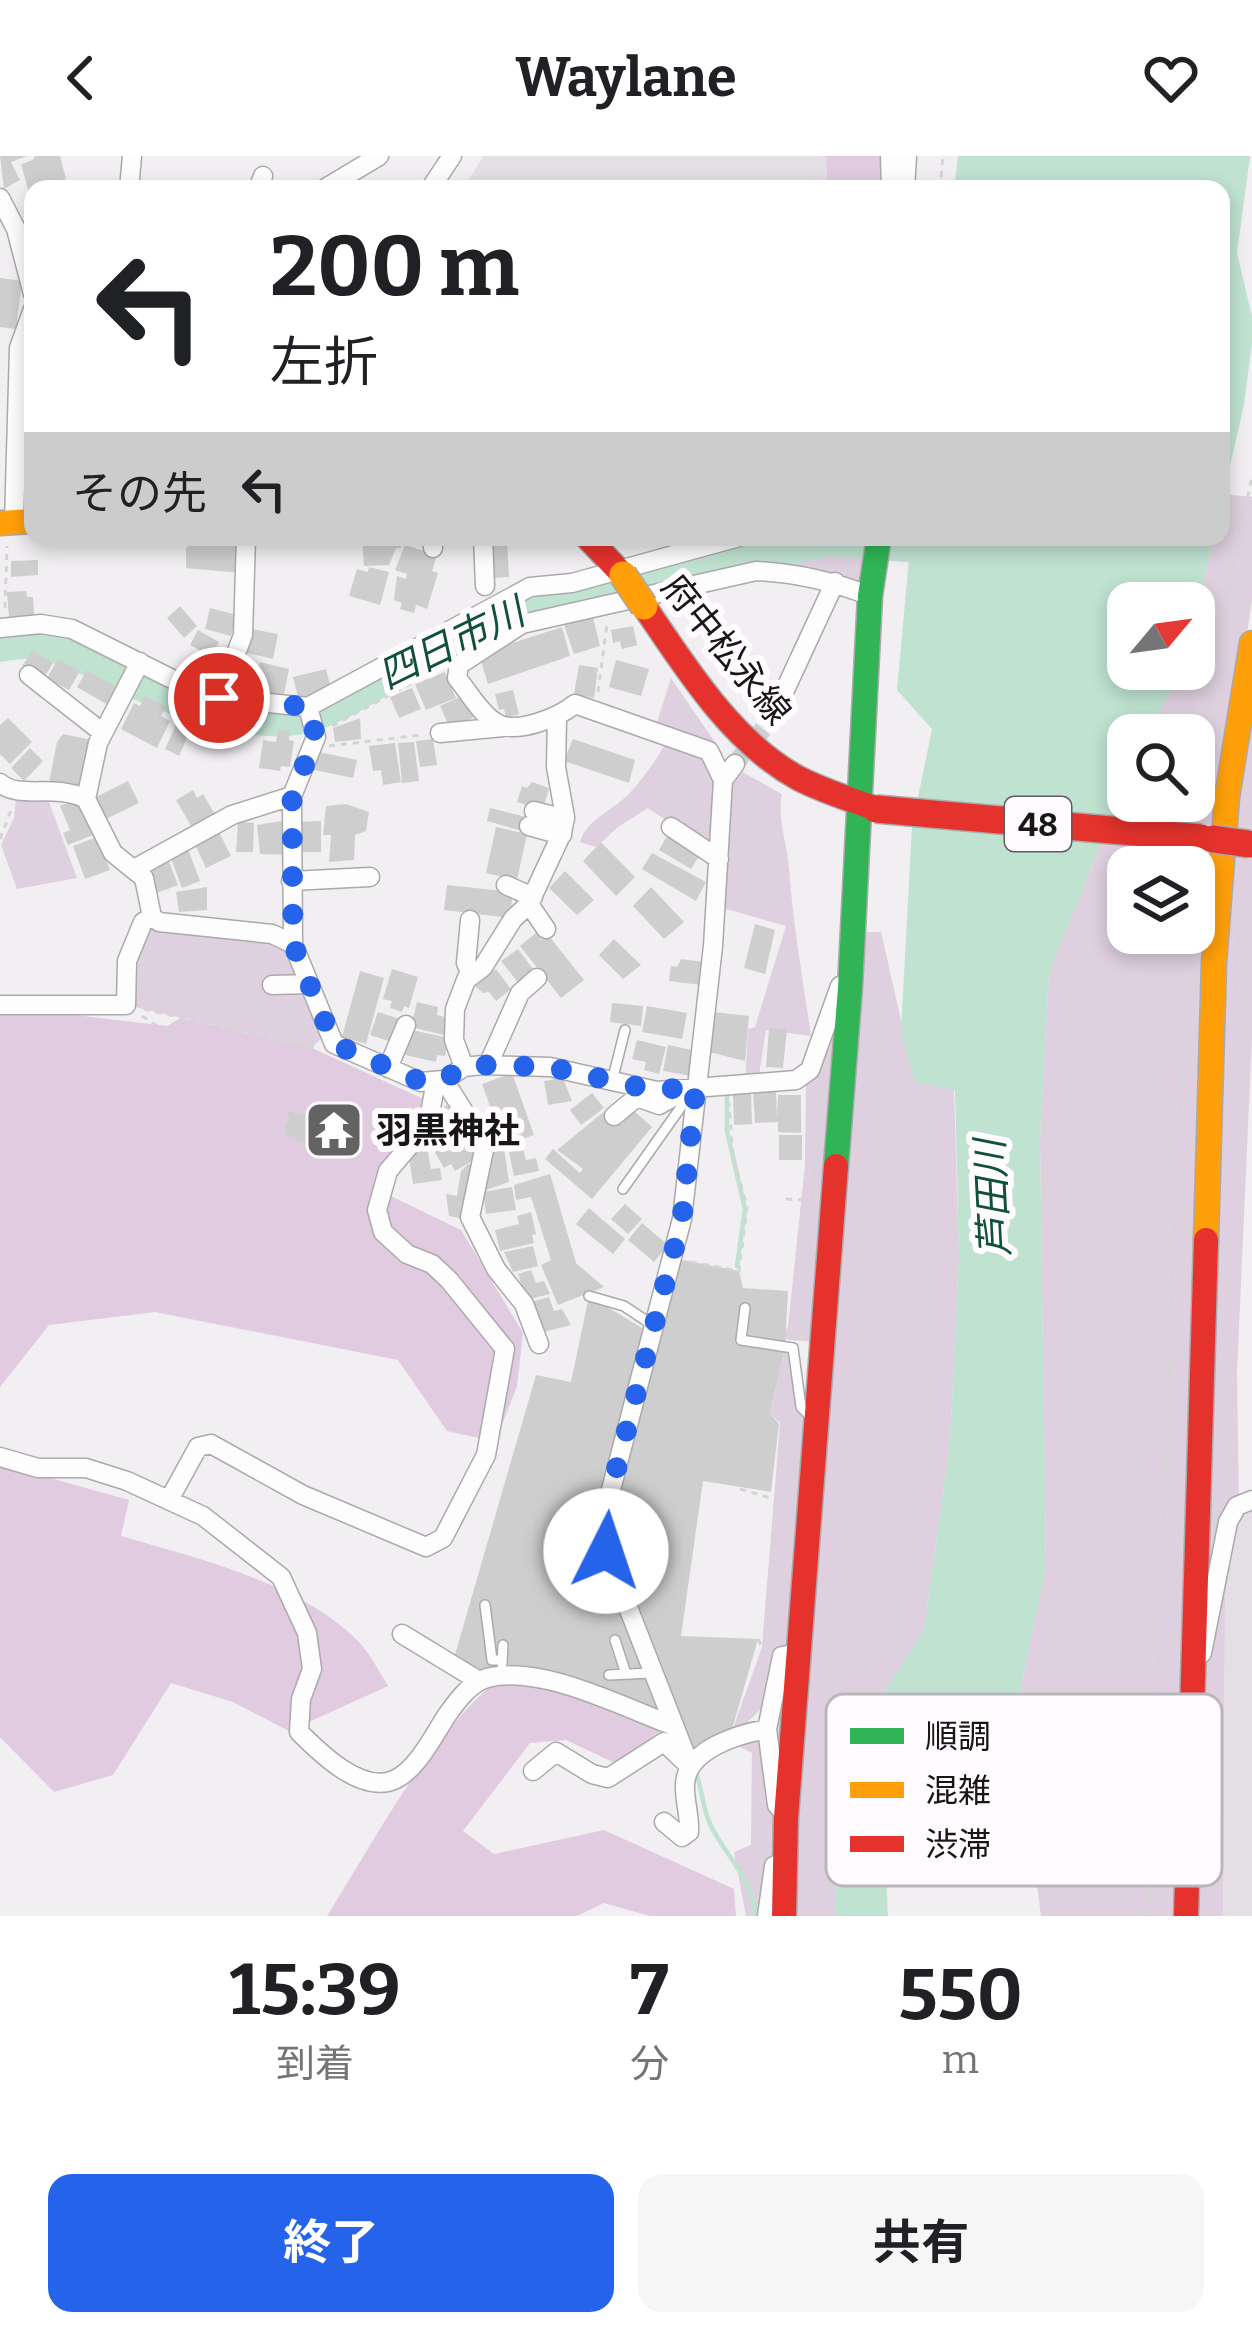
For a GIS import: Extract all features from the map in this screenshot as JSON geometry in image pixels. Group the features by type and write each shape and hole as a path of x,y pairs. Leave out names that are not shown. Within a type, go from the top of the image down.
{"street":[{"path":"339,180 379,156"},
{"path":"13,215 24,258"},
{"path":"13,528 9,381 24,334"},
{"path":"219,698 243,635 246,546"},
{"path":"483,546 485,586"},
{"name":"府中松永線","path":"597,546 713,701 760,751 794,776 868,806 1250,844"},
{"path":"709,546 621,573 530,587 311,728 292,796 293,944 334,1044 422,1082 440,1080 464,1066 488,1065 550,1067 657,1091 796,1081 810,1070 840,986 850,988"},
{"path":"784,1916 806,1425 868,806 870,596 878,546"},
{"path":"508,727 494,722 457,678 459,666 522,624 756,572 794,573 870,596"},
{"path":"772,718 835,582"},
{"path":"2,628 40,624 72,628 134,673 311,728"},
{"path":"1190,1694 1215,943 1227,797 1252,643"},
{"path":"134,673 103,733 86,799 113,853 136,868 148,886 152,917 159,922 272,934 293,944"},
{"path":"29,675 103,733"},
{"path":"440,733 557,719 575,704 709,751 729,772 682,1219 602,1524 606,1551 648,1673 690,1766 685,1785 689,1832 682,1837 664,1822"},
{"path":"466,980 483,967 513,919 531,901 563,827 556,767 557,719"},
{"path":"7,787 50,788 86,799"},
{"path":"136,868 232,814 292,796"},
{"path":"531,818 563,827"},
{"path":"671,827 719,860"},
{"path":"291,881 370,878"},
{"path":"506,885 531,901 546,929"},
{"path":"0,1005 126,1005 128,961 143,922 152,917"},
{"path":"464,1066 454,1026 455,1009 470,970 466,963 470,920"},
{"path":"488,1065 507,1008 537,978"},
{"path":"272,985 309,984"},
{"path":"388,1067 406,1024"},
{"path":"440,1080 485,1145 470,1217 496,1270 524,1304 539,1344"},
{"path":"170,1500 197,1448 211,1444 303,1495 425,1547 443,1538 486,1455 505,1348 449,1280 431,1264 407,1254 383,1232 377,1210 388,1171 428,1124 440,1080"},
{"path":"614,1116 637,1097 659,1105 696,1085"},
{"path":"0,1457 38,1468 86,1468 170,1500 203,1516 281,1577 307,1633 312,1669 301,1699 299,1732 332,1764 372,1782 394,1780 415,1761 458,1700 502,1668 674,1726"},
{"path":"1191,1664 1202,1655 1228,1522 1237,1505 1252,1500"},
{"path":"402,1634 479,1682"},
{"path":"786,1818 777,1805 767,1730 782,1656 799,1653"},
{"path":"690,1766 717,1745 767,1730"},
{"path":"533,1771 556,1752 608,1778 664,1742 690,1766"},
{"path":"767,1916 774,1866 785,1861"},
{"path":"1186,1916 1187,1886"}],"lane":[{"path":"612,1081 625,1030"},
{"path":"623,1189 696,1085"},
{"path":"590,1297 624,1306 654,1326"},
{"path":"745,1308 741,1340 794,1349 806,1425"},
{"path":"485,1605 492,1660 502,1668"},
{"path":"615,1640 626,1674"},
{"path":"502,1645 502,1668"},
{"path":"609,1675 648,1673"}],"path":[{"path":"1199,846 1199,764 1252,476"},
{"path":"2,628 13,528"},
{"path":"595,710 608,622"},
{"path":"311,728 342,722 446,665 459,666"},
{"path":"311,728 440,733"},
{"path":"0,839 12,814 7,787"},
{"path":"1157,1694 1189,954"},
{"path":"126,1005 312,1048 332,1057"},
{"path":"126,1005 289,1111 328,1119"},
{"path":"807,1273 822,1067"},
{"path":"672,1258 739,1271 747,1207 730,1138 731,1084"},
{"path":"284,1134 289,1111"},
{"path":"270,1135 284,1134 306,1145 312,1116"},
{"path":"342,1131 395,1124"},
{"path":"310,1129 327,1131"},
{"path":"786,1199 812,1200"},
{"path":"794,1349 806,1295"},
{"path":"786,1388 782,1407 806,1425"},
{"path":"740,1489 790,1504"},
{"path":"1149,1916 1150,1886"}],"shaded area":[{"path":"484,156 826,156 827,180 468,180"},
{"path":"826,156 890,156 891,180 827,180"},
{"path":"1230,495 1252,497 1252,599 1215,876 1215,846 1107,846 1107,954 1212,954 1188,1694 1019,1694 1046,1567 1040,1138 1049,973 1110,822 1215,822 1215,714 1158,714 1172,690 1215,690 1215,582 1204,582 1212,546 1230,546"},
{"path":"706,546 878,546 870,596 794,573 525,617 369,699 339,721 313,726 260,728 199,717 124,690 81,662 46,653 44,624 194,690 283,707 517,596"},
{"path":"671,678 723,754 705,740 657,722"},
{"path":"1252,692 1252,1038 1237,1372 1239,1512 1225,1596 1223,1916 1196,1916 1197,1886 1222,1886 1222,1694 1202,1694 1226,879"},
{"path":"665,745 703,757 719,782 718,855 648,808 596,847 580,842 594,821 634,788"},
{"path":"742,772 782,794 781,822 811,1036 766,1030 758,1082 745,1083 748,1029 755,1027 786,926 723,908 731,786"},
{"path":"46,794 77,878 17,889 1,845 14,818 16,798"},
{"path":"159,922 293,944 328,1031 312,1048 126,1005 137,935"},
{"path":"864,932 881,932 915,1082 954,1089 959,1257 950,1442 924,1630 882,1694 826,1694 826,1886 837,1886 835,1916 785,1916"},
{"path":"0,1006 167,1026 181,1018 312,1048 432,1103 428,1124 374,1188 461,1230 523,1333 517,1386 503,1422 488,1440 447,1431 398,1360 155,1312 49,1325 0,1387"},
{"path":"842,1006 814,1342 781,1339 788,1327 805,1164 806,1085"},
{"path":"785,1347 793,1348 800,1403 816,1423 792,1623 782,1659 799,1653 767,1916 746,1916 734,1852 751,1845 752,1753 736,1745 767,1729 778,1669 761,1709 729,1740 762,1647 780,1423 770,1413"},
{"path":"0,1464 129,1500 121,1536 246,1575 307,1603 357,1640 388,1686 289,1731 233,1702 171,1683 113,1775 54,1792 0,1737"},
{"path":"1239,1512 1252,1512 1252,1916 1223,1916 1225,1596"},
{"path":"497,1680 552,1688 664,1728 617,1764 566,1740 530,1743 463,1831 494,1854 604,1830 734,1889 736,1916 650,1916 604,1903 577,1916 327,1916 425,1760"},
{"path":"1037,1886 1182,1886 1181,1916 1041,1916"}],"water":[{"path":"958,156 1250,156 1237,253 1252,316 1252,343 1230,466 1230,180 955,180"},
{"name":"芦田川","path":"910,546 1212,546 1204,582 1107,582 1107,690 1172,690 1158,714 1107,714 1110,822 1049,973 1040,1138 1046,1567 1019,1694 882,1694 924,1630 950,1442 959,1257 955,1090 915,1082 901,1031 912,827 932,729 897,690"},
{"path":"837,1886 887,1886 888,1916 835,1916"}],"building":[{"path":"0,156 27,156 11,162 20,180 4,189"},
{"path":"35,156 60,156 66,179 25,180 21,164"},
{"path":"0,278 22,281 16,329 0,327"},
{"path":"241,546 240,573 186,568 186,548"},
{"path":"363,546 401,546 389,565 364,566"},
{"path":"405,546 437,555 432,571 438,573 427,609 416,605 414,613 400,609 402,603 394,600 397,576 406,579 407,574 395,570"},
{"path":"489,546 507,546 509,577 491,578"},
{"path":"38,560 38,575 11,577 11,561"},
{"path":"369,567 389,572 380,605 349,596 357,569 368,572"},
{"path":"26,591 27,597 33,597 34,615 9,617 7,592"},
{"path":"180,606 197,626 184,638 167,618"},
{"path":"210,608 237,615 231,636 205,629"},
{"path":"593,617 600,646 574,654 564,625"},
{"path":"633,626 637,645 622,649 620,641 613,643 611,630"},
{"path":"562,627 570,656 488,684 479,654"},
{"path":"252,629 278,634 273,659 247,653"},
{"path":"198,630 219,642 211,656 190,645"},
{"path":"33,650 53,663 43,679 22,666"},
{"path":"194,653 225,663 212,690 185,680"},
{"path":"58,659 80,671 69,690 47,678"},
{"path":"616,660 649,669 641,696 609,687"},
{"path":"260,662 289,669 282,704 247,696"},
{"path":"579,665 598,668 594,698 574,694"},
{"path":"326,669 332,693 299,701 293,677"},
{"path":"87,670 118,688 108,705 77,687"},
{"path":"445,672 456,698 426,710 415,684"},
{"path":"412,688 421,709 399,718 390,697"},
{"path":"513,690 519,714 506,718 495,694"},
{"path":"464,695 474,717 450,728 440,706"},
{"path":"145,696 166,706 161,716 170,721 157,748 121,729 134,703 140,706"},
{"path":"180,716 194,722 179,756 165,749"},
{"path":"8,718 32,742 10,764 0,754 0,725"},
{"path":"360,718 361,739 335,742 333,728"},
{"path":"278,730 290,731 289,740 294,741 290,767 281,766 280,771 259,768 263,740 276,742"},
{"path":"63,734 92,740 82,790 49,783"},
{"path":"433,739 437,765 420,767 416,741"},
{"path":"573,739 635,760 629,783 564,761"},
{"path":"414,742 419,781 402,783 398,743"},
{"path":"395,743 401,782 383,785 381,770 373,771 369,746"},
{"path":"30,748 43,761 24,781 11,768"},
{"path":"314,751 357,760 353,778 310,769"},
{"path":"128,781 139,803 104,820 96,797"},
{"path":"532,782 549,788 543,810 517,802 522,786 527,788"},
{"path":"193,790 197,798 203,794 216,816 193,829 176,800"},
{"path":"79,798 93,835 68,845 63,833 70,830 60,806"},
{"path":"346,804 369,812 366,831 355,835 354,860 329,862 331,835 323,835 326,806"},
{"path":"490,808 526,817 522,831 487,821"},
{"path":"288,820 289,855 260,854 257,825"},
{"path":"321,821 321,852 295,852 295,822"},
{"path":"238,822 254,823 253,852 236,852"},
{"path":"496,827 527,834 517,880 486,873"},
{"path":"218,830 231,856 206,868 194,842"},
{"path":"670,831 703,850 691,869 659,850"},
{"path":"97,837 110,870 85,879 73,846"},
{"path":"601,842 635,877 616,896 583,861"},
{"path":"187,846 200,881 182,888 169,853"},
{"path":"652,853 706,882 696,901 642,869"},
{"path":"168,859 178,885 157,893 147,867"},
{"path":"565,871 594,900 577,915 549,888"},
{"path":"447,885 513,892 510,918 444,910"},
{"path":"207,887 207,910 179,912 176,892"},
{"path":"651,887 684,922 664,939 633,906"},
{"path":"755,924 775,930 765,974 744,968"},
{"path":"536,933 541,940 548,935 584,980 561,998 520,946"},
{"path":"614,939 641,965 623,979 599,955"},
{"path":"518,949 536,973 520,985 501,961"},
{"path":"681,959 704,962 701,985 669,981 671,966 677,967"},
{"path":"392,969 418,977 409,1008 404,1006 402,1012 383,999"},
{"path":"496,969 511,989 496,1001 474,985"},
{"path":"360,971 384,978 366,1044 342,1037"},
{"path":"417,1002 438,1007 437,1015 452,1019 448,1036 411,1027"},
{"path":"612,1003 643,1006 641,1026 610,1022"},
{"path":"647,1006 687,1013 682,1039 642,1032"},
{"path":"378,1012 403,1020 395,1043 370,1035"},
{"path":"713,1012 749,1016 745,1061 709,1052"},
{"path":"769,1028 787,1029 783,1068 766,1067"},
{"path":"407,1029 449,1038 445,1056 437,1055 436,1062 401,1054"},
{"path":"637,1040 666,1047 659,1074 644,1070 646,1062 632,1059"},
{"path":"668,1045 697,1051 692,1076 663,1071"},
{"path":"512,1073 534,1135 504,1145 482,1084"},
{"path":"563,1078 572,1101 548,1105 544,1081"},
{"path":"776,1091 777,1118 778,1095 801,1095 801,1133 778,1132 778,1122 755,1123 753,1092"},
{"path":"592,1093 604,1108 581,1125 570,1110"},
{"path":"733,1094 751,1094 752,1124 734,1125"},
{"path":"447,1105 462,1129 445,1140 435,1113"},
{"path":"606,1110 622,1124 633,1110 652,1127 592,1199 545,1159 553,1149 580,1173 583,1169 557,1150"},
{"path":"289,1111 312,1116 306,1145 284,1134"},
{"path":"466,1135 479,1157 455,1171 451,1164 444,1168 432,1147 442,1141 446,1147"},
{"path":"779,1135 802,1135 802,1160 779,1160"},
{"path":"427,1146 431,1169 440,1168 442,1180 413,1184 408,1150"},
{"path":"491,1148 504,1148 509,1182 483,1191"},
{"path":"523,1149 526,1160 536,1158 539,1171 514,1176 509,1152"},
{"path":"468,1164 476,1165 464,1219 449,1216 446,1194 457,1196 461,1171"},
{"path":"550,1174 576,1263 604,1287 558,1305 541,1265 551,1260 531,1197 516,1200 514,1185"},
{"path":"512,1187 516,1210 486,1214 483,1192"},
{"path":"625,1204 642,1219 628,1234 611,1219"},
{"path":"589,1208 625,1239 613,1254 576,1224"},
{"path":"531,1212 534,1243 500,1251 495,1230 519,1224 517,1216"},
{"path":"642,1223 668,1245 654,1262 628,1240"},
{"path":"533,1246 538,1266 513,1272 504,1252"},
{"path":"672,1258 739,1271 743,1288 788,1291 785,1347 770,1413 779,1424 771,1492 703,1481 681,1636 758,1639 729,1740 690,1766 675,1726 502,1662 479,1681 452,1665 536,1375 571,1382 589,1296 649,1332"},
{"path":"531,1270 536,1283 544,1281 550,1294 526,1300 518,1274"},
{"path":"549,1297 554,1311 562,1309 571,1325 540,1333 531,1302"}],"waterway":[{"name":"四日市川","path":"0,647 48,646 207,710 254,720 297,720 344,703 524,601 603,596 808,546"},
{"name":"四日市川","path":"894,546 947,550"},
{"path":"727,1093 727,1131 745,1209 737,1266"},
{"path":"695,1770 710,1824 744,1878 756,1916"}],"tunnel":[{"path":"735,764 772,718"}],"traffic: fast":[{"path":"836,1166 870,596 878,546"}],"traffic: slow":[{"path":"0,523 24,522"},
{"path":"623,575 644,606"},
{"path":"1206,1240 1214,963 1227,797 1252,643"}],"traffic: jam":[{"path":"596,546 623,575"},
{"path":"644,606 712,701 752,744 798,778 876,809"},
{"path":"876,809 1201,838"},
{"path":"1213,839 1249,844"},
{"path":"784,1916 786,1818 836,1166"},
{"path":"1193,1694 1206,1240"},
{"path":"1186,1916 1187,1886"}],"place":[{"name":"羽黒神社","path":"334,1130"}],"route":[{"path":"219,698 308,707 316,737 292,796 293,944 334,1044 422,1082 444,1080 464,1066 483,1065 550,1067 657,1091 696,1085 682,1219 602,1524 606,1551"}]}
